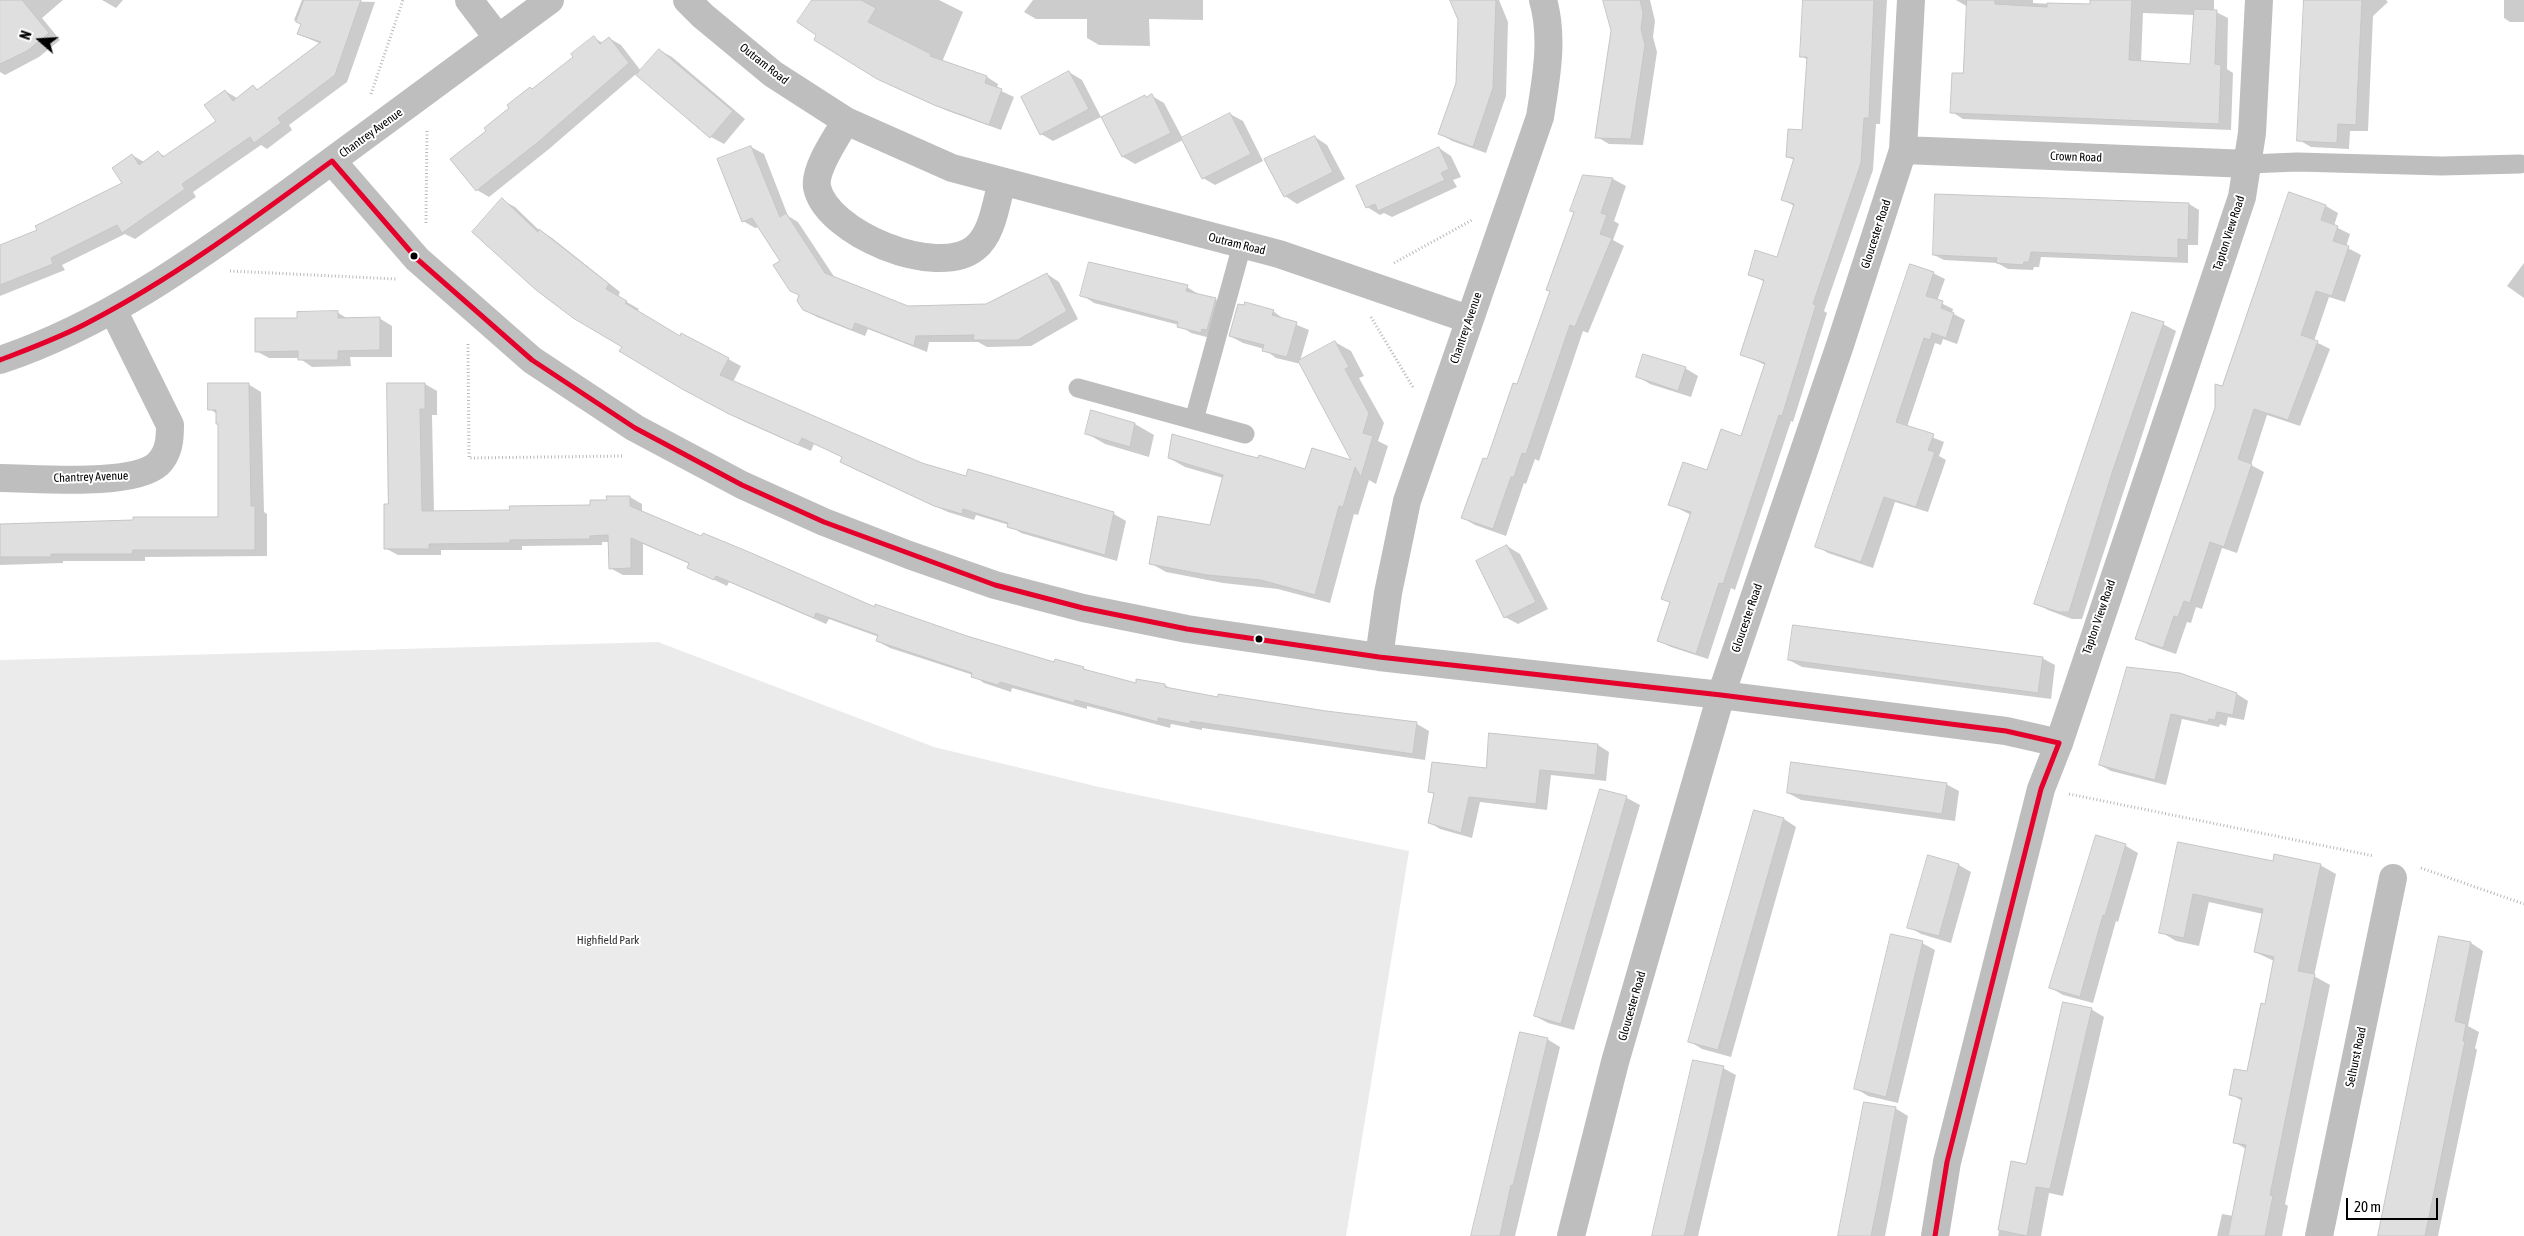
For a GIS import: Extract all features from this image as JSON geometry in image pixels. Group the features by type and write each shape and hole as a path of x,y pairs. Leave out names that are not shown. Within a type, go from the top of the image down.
{"street":[{"path":"469,0 498,38"},
{"name":"Chantrey Avenue","path":"0,360 27,351 113,310 182,269 550,0"},
{"name":"Outram Road","path":"688,0 703,16 773,74 846,121 952,168 1242,245 1354,279 1468,319"},
{"name":"Chantrey Avenue","path":"1379,657 1388,593 1406,501 1540,117 1548,65 1547,14 1543,0"},
{"name":"Gloucester Road","path":"1571,1236 1615,1062 1721,695 1840,345 1903,150 1911,0"},
{"name":"Tapton View Road","path":"1935,1236 1947,1162 2042,789 2059,744 2242,197 2249,164 2259,0"},
{"path":"846,121 821,166 816,184 821,199 836,217 854,230 884,245 906,253 932,258 962,256 976,248 987,234 1002,182"},
{"name":"Crown Road","path":"1903,150 2249,164"},
{"path":"332,161 433,274 532,360 635,428 742,485 824,522 909,556 995,584 1083,608 1187,629 1379,657 1721,695 2006,731 2059,744"},
{"name":"Chantrey Avenue","path":"0,478 122,478 143,473 158,463 170,446 170,425 113,310"},
{"name":"Selhurst Road","path":"2320,1236 2393,878"}],"lane":[{"path":"2249,164 2297,162 2442,166 2520,164"},
{"path":"1194,420 1242,245"},
{"path":"1078,388 1245,434"}],"path":[{"path":"368,101 403,0"},
{"path":"182,269 433,274 427,91"},
{"path":"1433,422 1354,279 1513,198"},
{"path":"468,304 470,458 627,456"},
{"path":"2042,789 2376,857"},
{"path":"2393,878 2404,862 2524,904"}],"green space":[{"name":"Highfield Park","path":"658,642 934,747 1099,787 1409,851 1346,1236 0,1236 0,660"}],"building":[{"path":"0,0 22,0 49,33 27,51 0,64"},
{"path":"304,0 361,0 335,75 278,118 281,123 254,143 250,137 182,184 185,189 122,233 117,225 51,258 53,264 0,285 0,245 37,230 35,226 122,183 112,168 132,154 139,165 158,151 163,157 216,121 204,105 225,90 233,101 253,85 257,90 321,42 297,34 301,24 296,22"},
{"path":"812,0 861,0 876,8 868,22 931,54 930,56 987,76 985,83 1002,89 989,125 934,105 877,79 814,40 816,35 797,22"},
{"path":"1450,0 1496,0 1493,88 1473,147 1438,134 1456,83 1458,20"},
{"path":"1603,0 1640,0 1643,13 1641,29 1645,45 1631,139 1595,138 1611,31"},
{"path":"1803,0 1874,0 1869,118 1864,118 1861,163 1813,304 1816,305 1782,416 1779,415 1723,584 1719,583 1696,654 1657,641 1670,602 1661,599 1691,512 1668,505 1683,462 1707,470 1721,429 1741,436 1765,363 1740,355 1764,280 1748,275 1755,250 1777,257 1794,204 1781,200 1794,158 1786,157 1788,129 1802,130 1807,57 1800,57"},
{"path":"1967,0 1995,0 1995,4 2047,7 2047,3 2090,4 2090,0 2132,0 2129,60 2190,64 2194,9 2217,10 2215,64 2221,65 2219,124 1950,113 1952,73 1963,73"},
{"path":"2304,0 2362,0 2356,125 2338,124 2337,143 2297,141"},
{"path":"594,36 600,44 609,37 629,63 537,143 476,191 450,159 486,131 484,128 509,108 507,105 530,87 532,89 573,57 571,54"},
{"path":"659,49 733,111 710,138 636,75"},
{"path":"1069,71 1089,109 1040,135 1021,97"},
{"path":"1152,94 1171,133 1122,157 1101,117 1145,95 1146,97"},
{"path":"1230,113 1251,154 1202,179 1181,138"},
{"path":"1315,136 1333,172 1284,197 1264,159"},
{"path":"751,146 780,217 786,213 825,273 908,306 986,304 1047,273 1067,311 1018,340 973,340 974,335 916,336 914,346 855,323 852,330 803,310 797,301 799,295 790,291 773,265 780,261 752,218 742,222 717,159"},
{"path":"1439,147 1449,169 1441,173 1445,180 1378,211 1375,204 1366,208 1356,186"},
{"path":"1583,175 1613,178 1601,213 1607,215 1600,234 1612,238 1575,327 1570,325 1526,454 1522,453 1514,477 1511,477 1493,529 1461,518 1483,458 1487,459 1513,383 1517,384 1550,291 1546,290 1574,212 1570,211"},
{"path":"2289,192 2326,205 2321,220 2338,226 2333,241 2349,246 2332,296 2316,291 2301,335 2318,341 2288,420 2254,409 2238,459 2252,464 2224,547 2210,542 2190,603 2184,601 2178,617 2174,616 2163,648 2135,639 2215,408 2215,384 2222,386"},
{"path":"1935,194 2189,203 2188,240 2178,239 2178,258 2031,252 2029,262 2024,262 2023,265 1996,263 1997,258 1933,255"},
{"path":"502,198 538,232 539,229 609,284 606,289 627,301 625,303 680,336 681,333 729,358 720,375 922,463 966,476 968,469 1114,512 1105,555 1007,527 1008,523 963,509 962,514 934,506 840,462 842,457 802,438 798,445 729,414 682,389 619,351 622,347 573,318 536,290 472,232"},
{"path":"1089,262 1188,285 1186,291 1216,298 1207,330 1202,329 1201,333 1177,327 1178,322 1080,296"},
{"path":"1910,264 1934,272 1926,296 1943,301 1941,308 1954,313 1946,338 1932,333 1930,340 1924,338 1896,422 1934,434 1928,450 1935,452 1916,507 1884,497 1861,562 1815,547"},
{"path":"1245,302 1274,310 1272,315 1297,322 1287,357 1262,351 1264,345 1229,336 1238,304 1244,305"},
{"path":"338,311 338,318 380,317 380,350 338,351 338,360 298,360 298,351 255,352 255,318 297,318 297,312"},
{"path":"2132,312 2164,322 2112,473 2069,612 2059,612 2034,604"},
{"path":"1335,341 1349,367 1345,369 1369,413 1363,433 1373,436 1361,477 1355,467 1343,507 1339,506 1315,595 1261,580 1207,575 1149,564 1158,516 1210,525 1223,475 1168,458 1172,434 1258,458 1259,455 1305,469 1312,448 1351,460 1298,361"},
{"path":"1643,354 1686,367 1678,391 1636,377"},
{"path":"208,383 249,383 251,506 255,506 255,550 133,550 132,554 51,554 51,557 0,557 0,524 133,520 133,517 218,517 218,424 216,424 216,410 208,410"},
{"path":"387,383 425,383 425,409 420,409 422,511 510,510 509,506 590,505 590,500 607,500 606,496 630,496 630,506 701,536 703,533 875,607 875,604 967,636 1054,662 1055,659 1084,667 1083,669 1136,683 1136,679 1165,684 1165,687 1218,697 1218,694 1326,711 1417,722 1413,754 1190,721 1190,724 1158,718 1158,722 1075,700 1074,703 1000,682 998,685 971,677 972,673 876,641 878,635 816,613 814,618 716,576 714,580 687,568 689,563 631,538 631,568 609,569 608,535 590,536 590,539 510,540 510,543 429,544 429,549 384,549 384,504 388,504"},
{"path":"1091,410 1135,423 1130,447 1085,434"},
{"path":"1507,545 1536,602 1504,618 1476,561"},
{"path":"1793,625 2043,657 2038,693 1788,660"},
{"path":"2127,667 2180,673 2237,693 2233,715 2217,712 2215,720 2209,719 2208,722 2171,714 2155,780 2099,765"},
{"path":"1489,733 1598,744 1595,775 1540,770 1536,804 1469,797 1461,833 1428,823 1434,793 1428,792 1432,762 1486,768"},
{"path":"1791,762 1947,783 1942,814 1787,793"},
{"path":"1600,789 1627,796 1561,1024 1534,1016"},
{"path":"1754,810 1784,818 1718,1050 1688,1042"},
{"path":"2096,835 2126,844 2105,916 2103,915 2080,997 2049,988"},
{"path":"2178,842 2273,861 2274,854 2321,864 2298,971 2315,974 2270,1195 2273,1196 2265,1236 2228,1236 2246,1145 2233,1143 2242,1098 2229,1095 2234,1069 2247,1071 2261,1003 2265,1004 2274,957 2254,952 2263,909 2193,894 2184,938 2159,933"},
{"path":"1928,855 1959,864 1939,936 1907,928"},
{"path":"1891,934 1923,941 1886,1097 1854,1089"},
{"path":"2439,936 2471,942 2455,1021 2466,1024 2463,1041 2465,1041 2425,1236 2378,1236"},
{"path":"2063,1002 2092,1008 2050,1189 2036,1187 2027,1236 1998,1230 2011,1161 2026,1164"},
{"path":"1520,1032 1548,1038 1513,1186 1511,1185 1500,1236 1471,1236"},
{"path":"1693,1060 1724,1066 1708,1137 1684,1236 1652,1236"},
{"path":"1864,1102 1896,1107 1882,1182 1871,1236 1838,1236"}],"transit line":[{"path":"0,360 80,327 123,304 214,246 332,161 417,259 532,360 635,428 742,485 824,522 995,585 1083,608 1187,629 1379,657 1721,695 2006,731 2059,743 2041,789 1947,1162 1935,1236"}]}
